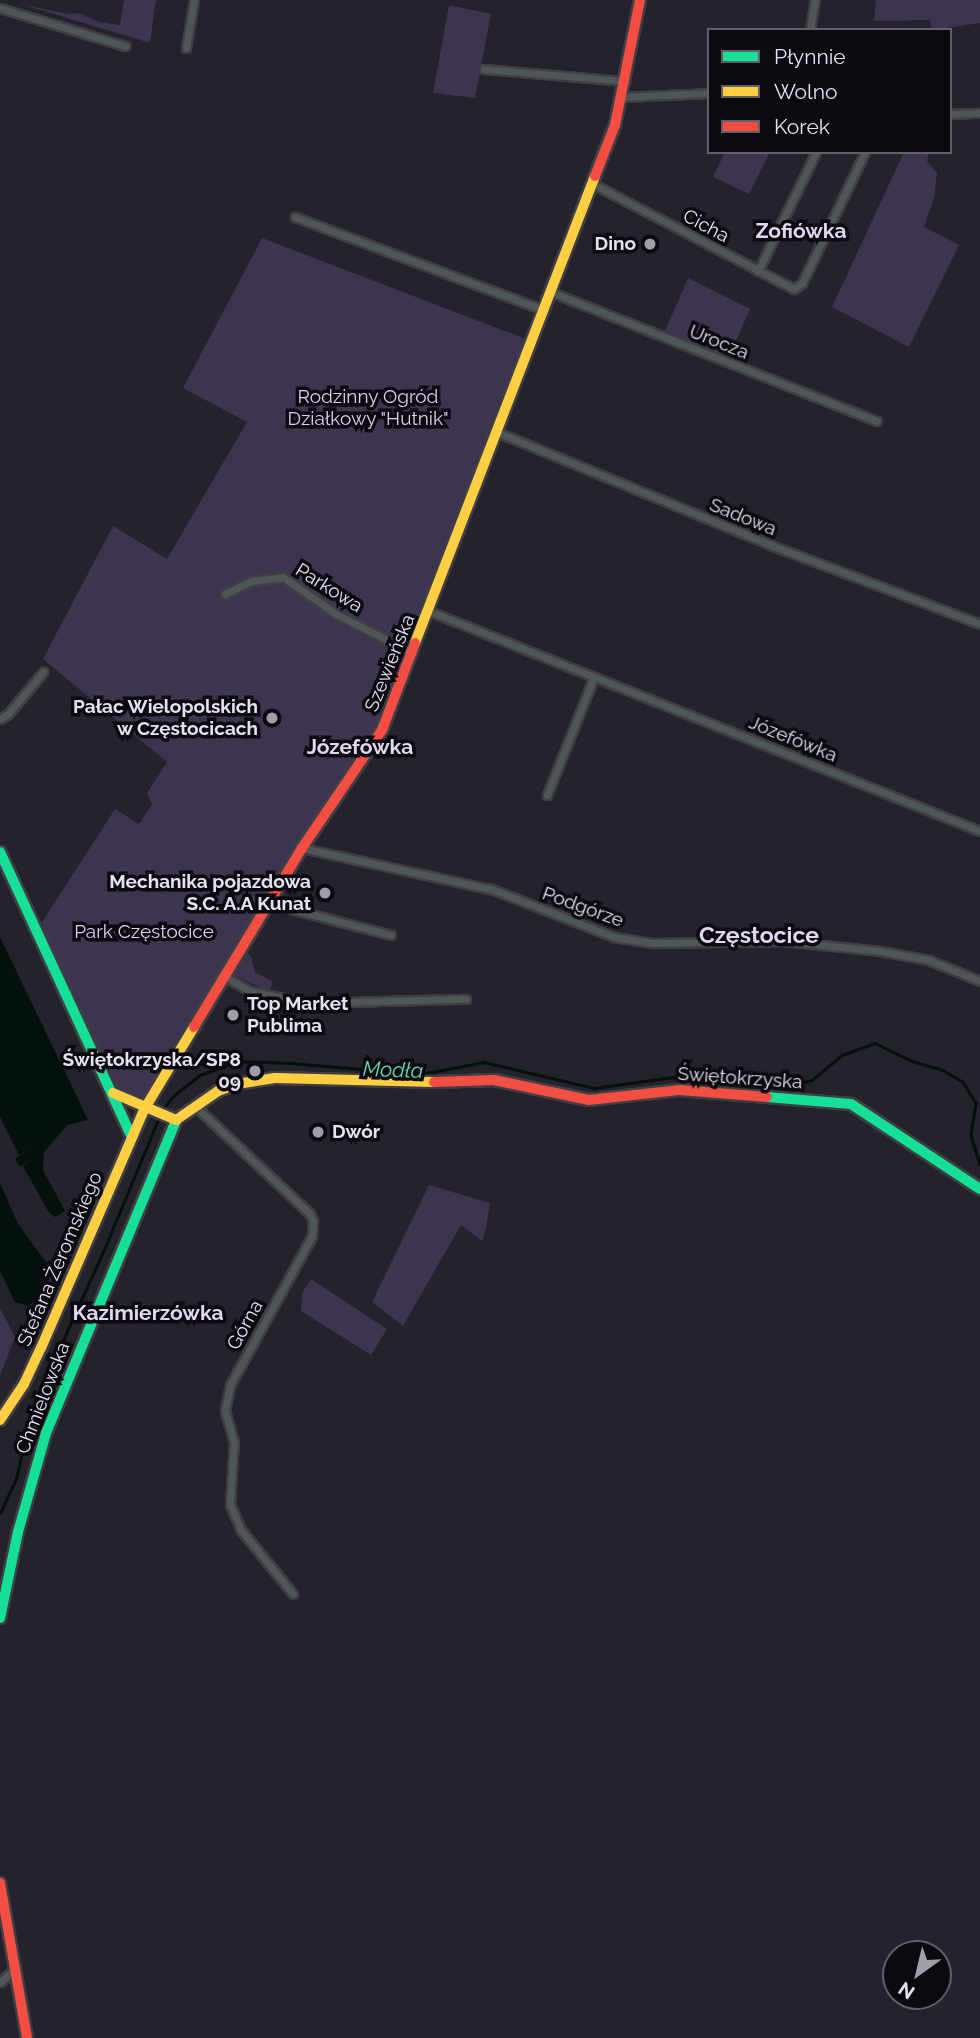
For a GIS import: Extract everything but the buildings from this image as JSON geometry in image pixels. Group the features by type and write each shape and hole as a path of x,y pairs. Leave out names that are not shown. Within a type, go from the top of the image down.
{"street":[{"path":"186,48 194,0"},
{"name":"Szewieńska","path":"149,1110 224,976 302,848 382,730 593,184 623,97 640,0"},
{"path":"810,28 815,0"},
{"path":"0,8 125,46"},
{"path":"484,69 626,81"},
{"path":"623,97 707,93"},
{"path":"952,114 980,113"},
{"path":"758,271 815,154"},
{"name":"Cicha","path":"593,184 797,289 863,154"},
{"path":"295,217 544,310"},
{"name":"Urocza","path":"551,292 876,421"},
{"name":"Sadowa","path":"497,432 773,546 980,624"},
{"name":"Parkowa","path":"225,594 252,581 283,577 336,614 413,653"},
{"name":"Józefówka","path":"429,611 980,831"},
{"path":"0,719 8,714 43,672"},
{"path":"547,795 594,677"},
{"name":"Podgórze","path":"302,848 494,890 614,937 653,943 783,941 880,951 929,960 980,981"},
{"path":"0,852 131,1136"},
{"path":"271,899 295,910 391,935"},
{"path":"224,976 250,991 308,1003 466,999"},
{"name":"Świętokrzyska","path":"170,1118 237,1084 275,1078 397,1083 494,1080 589,1100 680,1090 839,1103 850,1104 876,1118 980,1189"},
{"path":"113,1093 170,1118"},
{"name":"Górna","path":"195,1106 310,1214 313,1222 312,1236 230,1385 225,1411 234,1442 230,1504 241,1530 293,1594"},
{"name":"Stefana Żeromskiego","path":"0,1420 24,1384 131,1136 149,1110"},
{"name":"Chmielowska","path":"0,1618 18,1532 46,1433 170,1118"},
{"path":"0,1883 17,1967 27,2038"},
{"path":"0,1982 17,1967"}],"green space":[{"path":"124,0 156,0 150,43 21,4 67,14 79,13 99,22 120,25"},
{"path":"876,0 980,0 980,23 932,28 930,20 874,21"},
{"path":"449,5 491,14 475,98 433,93"},
{"path":"724,154 769,154 749,194 713,177"},
{"path":"903,154 929,154 927,161 937,173 934,198 924,227 959,245 909,347 832,307"},
{"path":"262,238 526,339 408,646 339,611 282,574 336,614 413,653 382,730 302,848 145,1108 113,1093 37,930 115,809 139,824 152,804 147,793 167,762 43,659 113,526 167,559 247,422 183,388"},
{"path":"688,278 750,309 729,357 665,331"},
{"path":"247,953 251,956 255,972 273,982 269,992 233,974"},
{"path":"429,1185 490,1203 486,1228 482,1241 461,1225 403,1326 372,1302"},
{"path":"311,1279 387,1329 371,1355 301,1311 302,1293"},
{"path":"0,1308 15,1337 0,1376"}],"shaded area":[{"path":"0,937 88,1120 67,1125 44,1152 43,1170 65,1211 55,1217 48,1211 23,1166 37,1155 20,1167 15,1159 32,1147 19,1155 0,1117"},
{"path":"0,1183 18,1224 51,1269 38,1296 29,1306 15,1302 0,1271"}],"waterway":[{"name":"Modła","path":"163,1109 173,1096 200,1075 239,1061 421,1074 484,1062 594,1088 679,1076 784,1087 812,1080 842,1055 875,1043 912,1061 943,1070 963,1082 976,1103 971,1135 980,1164"},
{"name":"Modła","path":"0,1513 16,1479 32,1409 103,1252 160,1115"}],"traffic: fast":[{"path":"0,852 131,1136"},
{"path":"767,1097 851,1104 980,1189"},
{"path":"0,1618 18,1532 46,1433 176,1120"}],"traffic: slow":[{"path":"415,643 595,176"},
{"path":"0,1420 24,1384 41,1348 145,1108 194,1027"},
{"path":"176,1120 218,1091 237,1084 275,1078 434,1082"},
{"path":"113,1093 176,1120"}],"traffic: jam":[{"path":"595,176 615,125 640,0"},
{"path":"194,1027 302,848 382,730 415,643"},
{"path":"434,1082 494,1080 589,1100 680,1090 767,1097"},
{"path":"0,1883 27,2038"}],"place":[{"name":"Dino","path":"650,244"},
{"name":"Pałac Wielopolskich w Częstocicach","path":"272,718"},
{"name":"Mechanika pojazdowa S.C. A.A Kunat","path":"325,893"},
{"name":"Top Market Publima","path":"233,1015"},
{"name":"Świętokrzyska/SP8 09","path":"255,1071"},
{"name":"Dwór","path":"318,1132"}],"district":[{"name":"Zofiówka","path":"801,231"},
{"name":"Józefówka","path":"360,747"},
{"name":"Częstocice","path":"759,935"},
{"name":"Kazimierzówka","path":"148,1313"}],"park label":[{"name":"Rodzinny Ogród Działkowy \"Hutnik\"","path":"368,408"},
{"name":"Park Częstocice","path":"144,932"}]}
